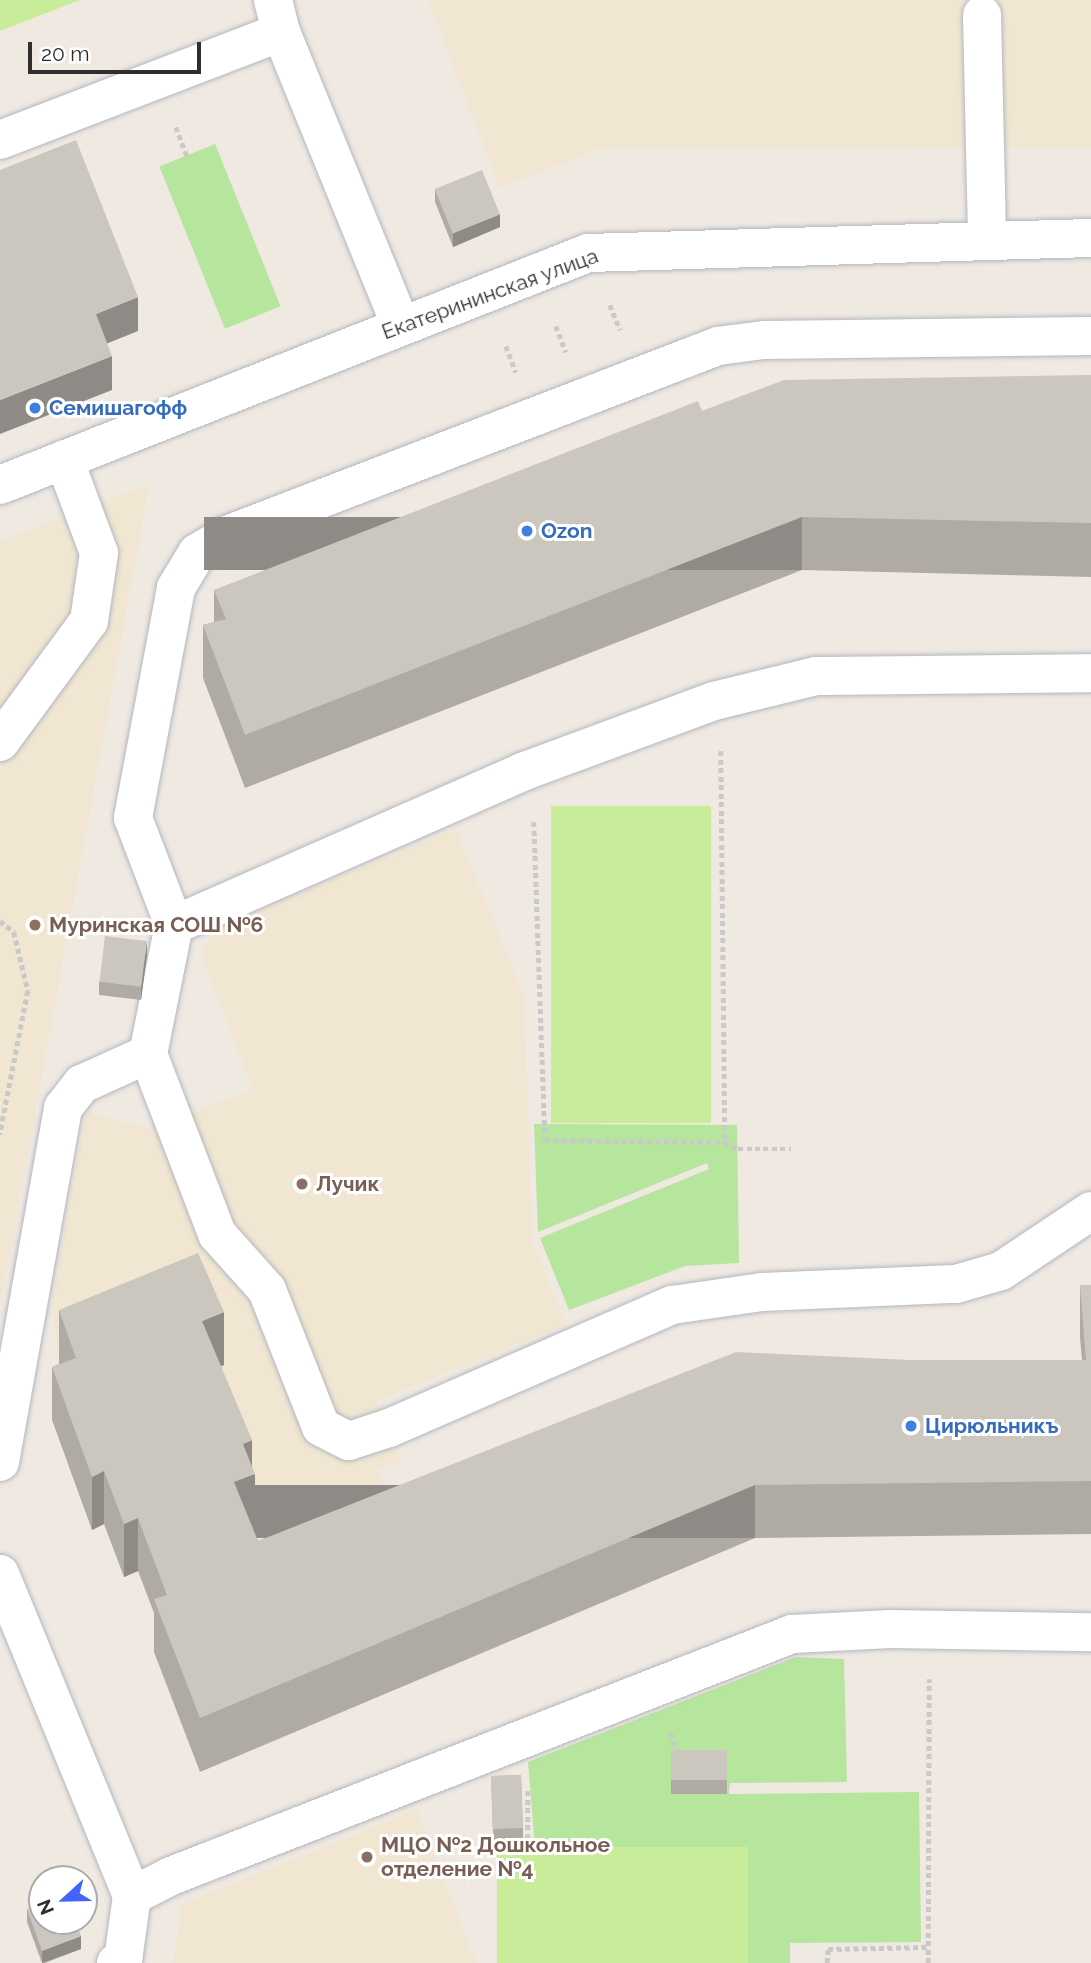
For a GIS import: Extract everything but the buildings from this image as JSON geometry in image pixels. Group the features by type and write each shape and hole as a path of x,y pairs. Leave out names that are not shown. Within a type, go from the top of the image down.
{"street":[{"path":"982,15 987,239"},
{"path":"0,140 277,16 401,326"},
{"name":"Екатерининская улица","path":"0,485 588,253 987,239 1091,238"},
{"path":"1091,337 764,341 718,346 227,535 197,554 176,588 166,625 133,818 174,925 148,1054 217,1234 267,1290 321,1427 349,1441 389,1428 672,1304 762,1292 956,1284 1001,1271 1091,1211"},
{"path":"0,741 89,621 99,553 64,459"},
{"path":"174,925 522,772 714,701 816,676 1091,673"},
{"path":"0,1462 63,1108 82,1084 148,1054"},
{"path":"0,1574 132,1896 123,1960 116,1963"},
{"path":"132,1896 171,1876 792,1634 1091,1632"}],"path":[{"path":"171,115 187,156"},
{"path":"556,326 568,357"},
{"path":"506,346 522,385"},
{"path":"714,701 721,730 725,1142"},
{"path":"522,772 533,799 545,1140 725,1142 738,1149 791,1149"},
{"path":"0,922 14,932 28,991 0,1135"},
{"path":"928,1963 930,1631"},
{"path":"827,1963 828,1949 928,1947"}],"shaded area":[{"path":"428,0 1091,0 1091,148 599,149 500,188"},
{"name":"Муринская СОШ №6","path":"149,484 0,1307 0,542"},
{"name":"Лучик","path":"456,829 524,997 532,1239 566,1325 375,1401 401,1461 377,1469 405,1537 258,1594 59,1363 52,1302 86,1112 150,1129 253,1090 201,953 220,926"},
{"name":"МЦО №2 Дошкольное отделение №4","path":"417,1809 476,1963 173,1963 182,1904"}],"green space":[{"path":"0,0 80,0 0,31"},
{"path":"215,144 281,306 225,329 159,166"},
{"path":"551,806 711,806 711,1123 551,1123"},
{"path":"534,1124 737,1125 739,1263 685,1266 569,1310 540,1238 709,1169 707,1163 538,1232"},
{"path":"796,1657 844,1659 847,1782 730,1783 729,1794 919,1792 921,1942 790,1943 790,1963 748,1963 747,1847 535,1847 528,1762"},
{"path":"497,1847 748,1847 748,1963 497,1963"}],"place":[{"name":"Семишагофф","path":"35,408"},
{"name":"Ozon","path":"527,531"},
{"name":"Муринская СОШ №6","path":"35,925"},
{"name":"Лучик","path":"302,1184"},
{"name":"Цирюльникъ","path":"911,1426"},
{"name":"МЦО №2 Дошкольное отделение №4","path":"367,1857"}]}
